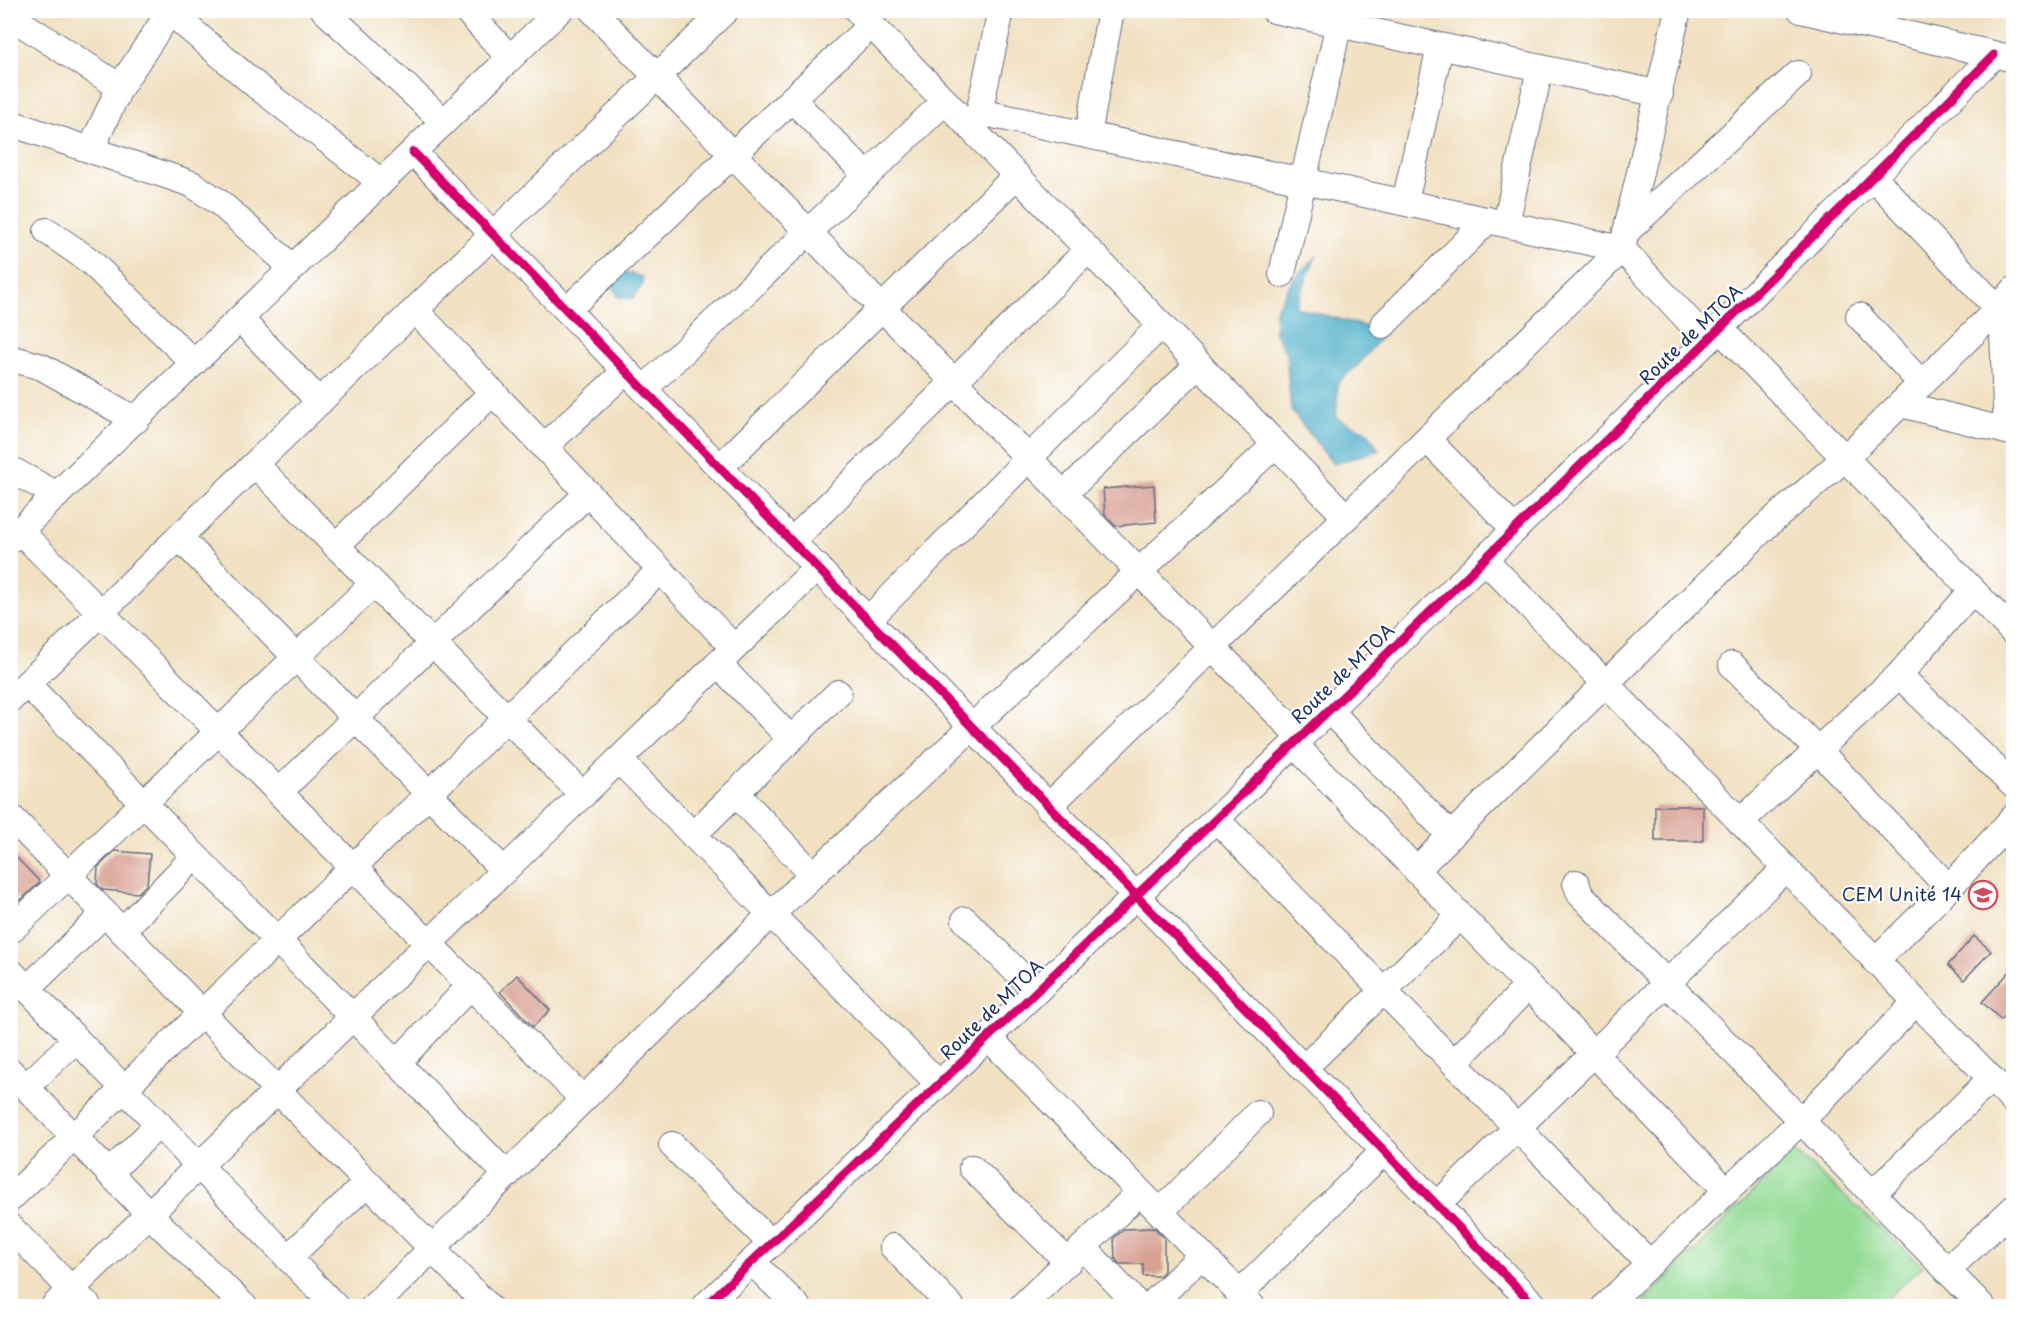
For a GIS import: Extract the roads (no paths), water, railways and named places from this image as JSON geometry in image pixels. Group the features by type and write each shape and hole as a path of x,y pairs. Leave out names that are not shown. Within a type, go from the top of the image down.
{"street":[{"path":"324,10 444,122"},
{"path":"466,10 510,58"},
{"path":"560,10 15,536 101,613 583,1099"},
{"path":"592,10 1139,571 1212,647 1416,870 1727,1191"},
{"path":"507,1175 144,804 19,692 726,10"},
{"path":"977,122 1001,10"},
{"path":"1088,135 1111,10"},
{"path":"1274,10 1340,17 1440,46 1659,94"},
{"path":"1624,240 1678,10"},
{"path":"91,149 120,87 171,11 258,87 381,182"},
{"path":"1807,11 2004,57"},
{"path":"1282,274 1340,17"},
{"path":"567,310 792,99 864,18 945,101 977,122 1017,176 1346,517"},
{"path":"19,22 120,87"},
{"path":"1405,202 1440,46"},
{"name":"Route de MTOA","path":"705,1306 1298,742 1715,336 1873,177 2004,57"},
{"path":"1383,325 1497,222 1540,68"},
{"path":"1048,807 1427,439 1624,240 1798,74"},
{"path":"792,99 867,176"},
{"path":"644,389 945,101"},
{"path":"977,122 1088,135 1497,222 1624,240 1715,336 1844,459 2013,633"},
{"path":"10,123 192,184 220,203 293,268"},
{"path":"413,152 1535,1306"},
{"path":"720,467 1017,176"},
{"path":"1873,177 2006,300"},
{"path":"47,231 90,261 194,363"},
{"path":"792,541 1088,250"},
{"path":"1416,870 1765,527 1844,459 2006,300"},
{"path":"1901,404 2010,432 2003,333 2006,300"},
{"path":"415,310 660,570 790,738"},
{"path":"1859,316 1922,384"},
{"path":"240,319 320,402"},
{"path":"869,619 1161,325"},
{"path":"10,358 42,367 136,420"},
{"path":"1063,495 1199,364"},
{"path":"544,447 626,370"},
{"path":"336,546 493,392"},
{"path":"1427,439 1515,530"},
{"path":"374,1306 771,914 1276,444"},
{"path":"255,464 583,795"},
{"path":"10,469 57,495"},
{"path":"279,792 588,493"},
{"path":"179,537 504,871"},
{"path":"1485,560 2013,1102"},
{"path":"10,1227 71,1301 276,1089 818,567"},
{"path":"10,1199 660,570"},
{"path":"10,931 373,584"},
{"path":"1740,822 1816,748 1899,675 1972,591"},
{"path":"1732,665 1816,748 1948,888"},
{"path":"1899,675 2013,786"},
{"path":"693,836 837,693"},
{"path":"1330,711 1450,836"},
{"path":"619,760 939,1084"},
{"path":"736,793 813,874"},
{"path":"10,816 488,1306"},
{"path":"1875,961 1948,888 2013,817"},
{"path":"1216,819 1650,1264"},
{"path":"123,931 195,856"},
{"path":"1436,1206 1668,984 1785,868"},
{"path":"1576,883 1580,894 1982,1306"},
{"path":"105,913 19,980 335,1306"},
{"path":"1303,1069 1460,916"},
{"path":"965,920 1036,991"},
{"path":"397,1063 471,985"},
{"path":"1454,1063 1528,986"},
{"path":"1605,1306 1801,1120 1916,1002"},
{"path":"988,1036 1246,1300 1384,1151"},
{"path":"76,1039 18,1079 151,1216 244,1306"},
{"path":"1872,1194 1991,1079"},
{"path":"1160,1212 1258,1113"},
{"path":"109,1173 159,1124"},
{"path":"672,1145 772,1244"},
{"path":"972,1168 1139,1306"},
{"path":"288,1258 367,1182"},
{"path":"1022,1306 1140,1192"},
{"path":"1947,1270 2013,1208"},
{"path":"892,1247 951,1306"},
{"path":"1150,1306 1202,1255"},
{"path":"752,1262 797,1306"}],"water":[{"path":"1316,256 1295,307 1385,332 1359,364 1338,382 1336,418 1368,432 1379,450 1333,464 1291,410 1286,353 1275,333 1275,311 1292,281"},
{"path":"622,271 642,277 643,284 633,298 618,297 613,285"}],"place":[{"name":"CEM Unité 14","path":"1983,895"}]}
